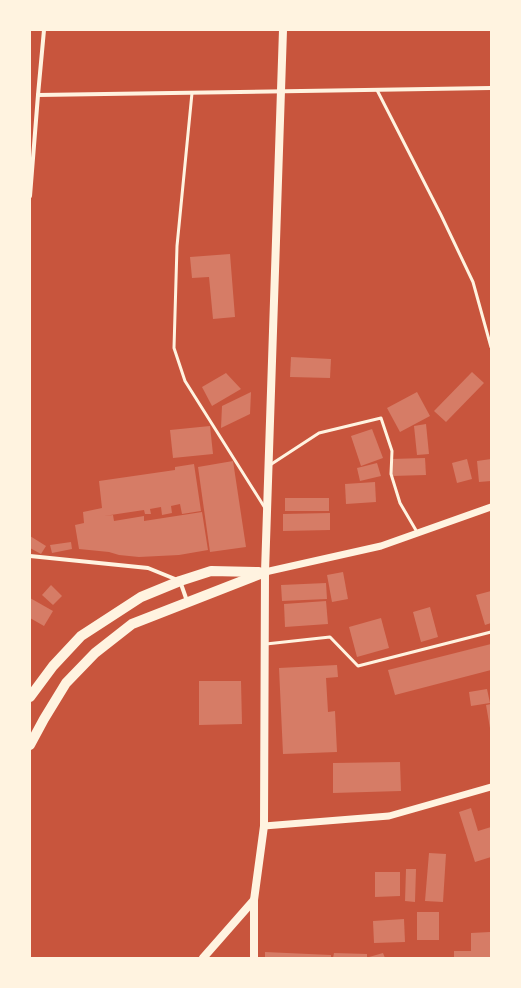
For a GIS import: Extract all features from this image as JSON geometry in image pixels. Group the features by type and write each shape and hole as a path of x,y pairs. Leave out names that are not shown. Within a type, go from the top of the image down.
{"main road":[{"path":"254,958 254,900 264,826 265,572 283,30"},
{"path":"30,697 53,666 81,636 141,597 180,580 211,571 265,572"},
{"path":"30,745 66,683 95,653 132,624 265,572"},
{"path":"203,958 254,900"}],"street":[{"path":"30,196 44,30"},
{"path":"38,94 282,92 491,88"},
{"path":"265,572 381,546 491,507"},
{"path":"30,556 148,568 180,580 187,602"},
{"path":"264,826 389,816 491,786"}],"lane":[{"path":"377,90 441,215 473,282 491,347"},
{"path":"192,93 177,246 174,348 185,381 267,511"},
{"path":"269,465 319,433 381,418 392,451 391,474 400,503 417,532"},
{"path":"264,645 330,637 358,666 491,632"}],"building":[{"path":"230,254 235,317 213,319 209,277 192,278 190,257"},
{"path":"291,357 331,359 330,378 290,377"},
{"path":"472,372 484,383 446,422 434,411"},
{"path":"226,373 241,389 212,406 202,387"},
{"path":"251,392 250,414 221,428 222,406"},
{"path":"417,392 430,416 400,432 387,408"},
{"path":"426,424 429,454 417,455 414,426"},
{"path":"210,426 213,454 173,458 170,430"},
{"path":"372,429 383,458 361,466 351,436"},
{"path":"425,458 426,475 392,476 391,459"},
{"path":"467,459 472,479 457,483 452,463"},
{"path":"491,459 491,481 479,482 477,461"},
{"path":"233,461 246,547 210,552 198,467"},
{"path":"377,463 381,476 360,481 357,468"},
{"path":"194,464 201,511 182,514 180,504 171,506 172,513 162,515 161,507 150,509 151,514 145,514 144,510 104,516 113,515 114,521 144,516 144,521 202,512 208,550 179,555 139,557 79,549 75,525 84,523 83,512 102,508 99,481 175,470 175,467"},
{"path":"375,482 376,502 346,504 345,484"},
{"path":"285,498 329,498 329,511 285,511"},
{"path":"330,513 330,530 283,531 283,514"},
{"path":"30,536 46,546 41,554 30,548"},
{"path":"71,542 72,549 52,553 50,545"},
{"path":"343,572 348,599 332,602 327,575"},
{"path":"326,583 327,599 282,601 281,585"},
{"path":"51,585 62,596 53,605 42,595"},
{"path":"491,591 491,623 485,625 476,595"},
{"path":"30,598 53,611 44,626 30,618"},
{"path":"326,601 328,624 285,627 284,604"},
{"path":"430,607 438,637 421,642 413,612"},
{"path":"381,618 389,648 357,657 349,627"},
{"path":"491,644 491,670 395,695 388,670"},
{"path":"337,665 338,677 326,678 328,712 335,711 337,752 283,754 279,668"},
{"path":"199,681 241,681 242,724 199,725"},
{"path":"487,689 490,703 471,706 469,692"},
{"path":"491,704 491,728 490,728 486,705"},
{"path":"400,762 401,791 333,793 333,763"},
{"path":"471,808 478,831 491,827 491,857 475,862 459,812"},
{"path":"429,853 446,854 443,902 425,901"},
{"path":"406,869 416,869 415,902 405,901"},
{"path":"375,872 400,872 400,896 375,897"},
{"path":"417,912 439,912 439,940 417,940"},
{"path":"404,919 405,942 374,943 373,921"},
{"path":"490,932 490,958 454,958 454,951 471,951 471,933"},
{"path":"265,952 331,955 331,958 265,958"},
{"path":"334,953 367,954 367,958 333,958"},
{"path":"383,953 385,958 369,957"}]}
